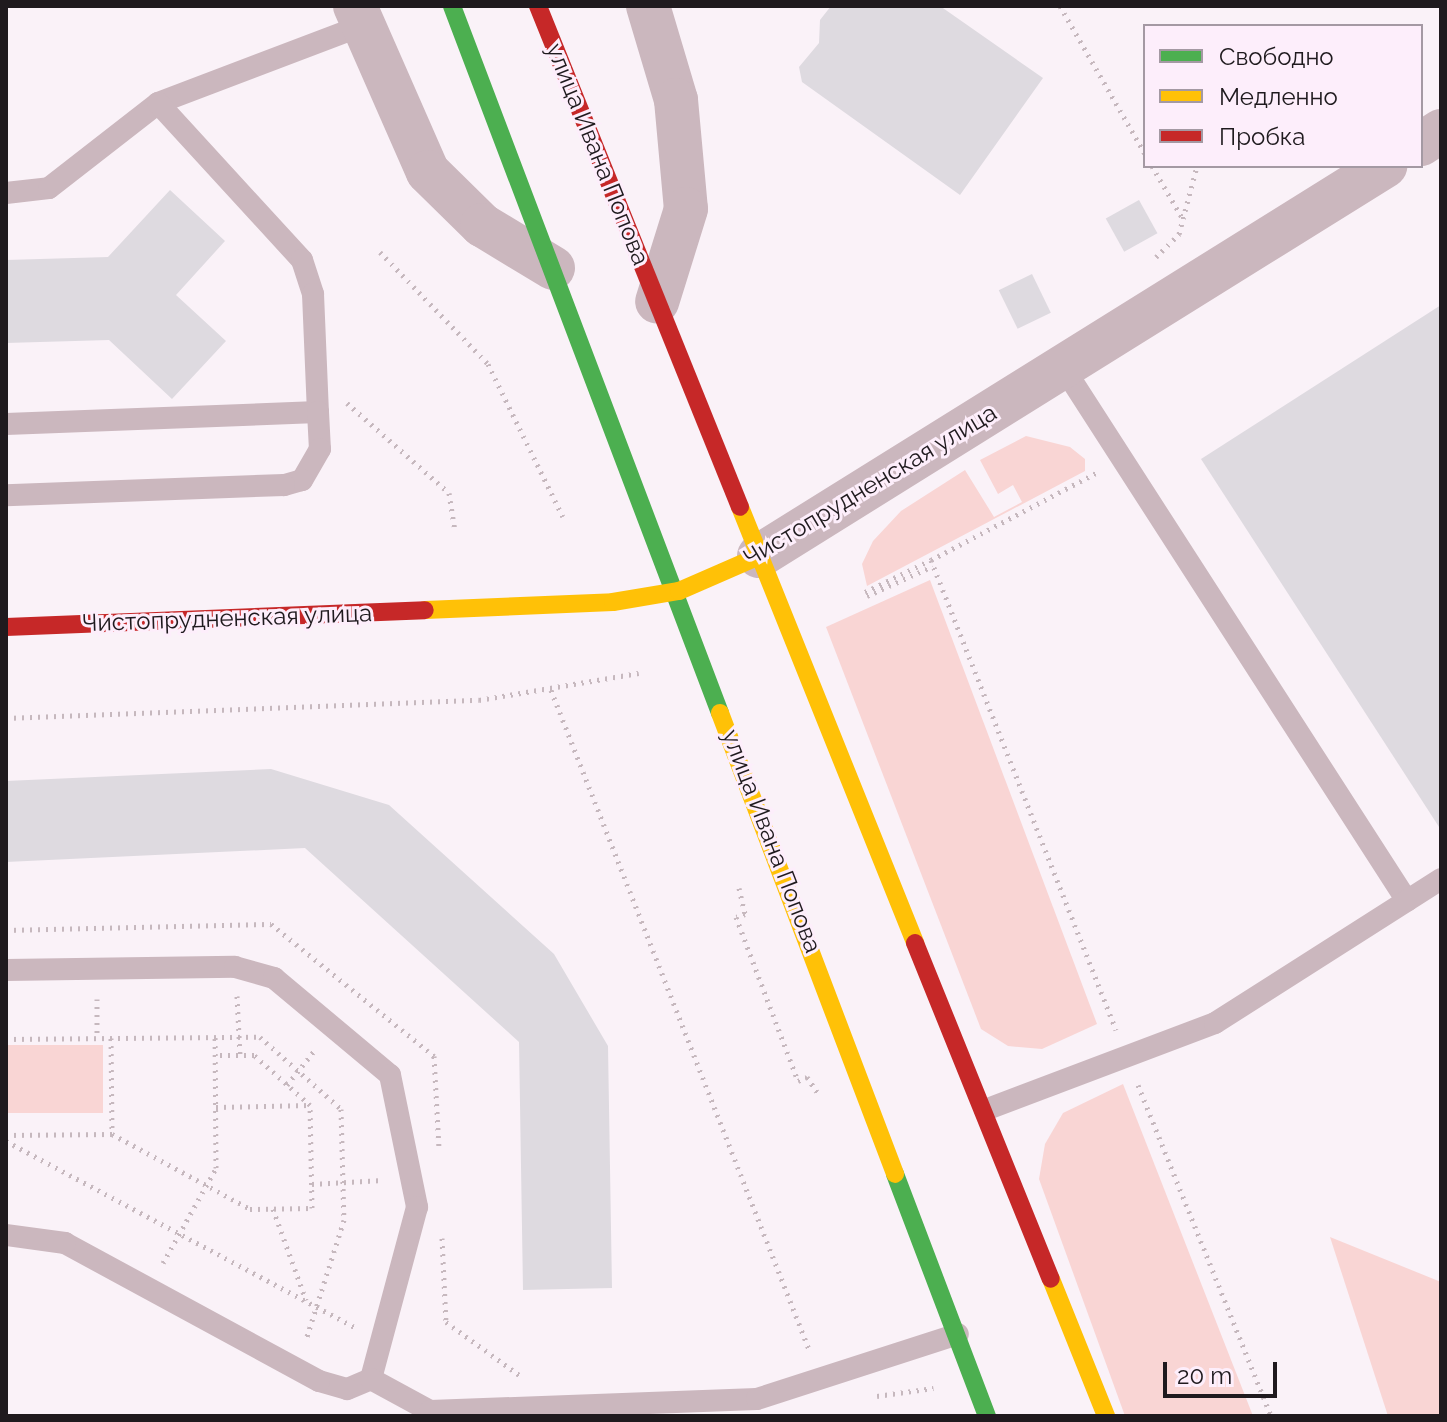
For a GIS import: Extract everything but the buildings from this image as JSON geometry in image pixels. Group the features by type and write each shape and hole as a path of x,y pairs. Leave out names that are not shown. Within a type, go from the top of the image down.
{"main road":[{"name":"улица Ивана Попова","path":"452,6 679,591 987,1416"},
{"name":"улица Ивана Попова","path":"538,6 1106,1416"},
{"name":"Чистопрудненская улица","path":"6,627 613,602 679,591 759,556"}],"street":[{"name":"улица Ивана Попова","path":"648,6 676,100 686,209 657,302"},
{"path":"359,16 428,172 482,225 553,268"},
{"path":"1423,143 1441,131"},
{"name":"Чистопрудненская улица","path":"759,556 1382,168"}],"lane":[{"path":"6,193 49,188 158,103 359,16"},
{"path":"6,495 284,485 315,467 318,412 313,294 302,260 158,103"},
{"path":"1063,367 1407,901"},
{"path":"6,424 318,412"},
{"path":"985,1110 1215,1023 1441,879"},
{"path":"6,970 263,973 390,1075 413,1178 416,1220 371,1379"},
{"path":"6,1235 65,1243 334,1388 371,1379 430,1414 715,1408 757,1399 958,1334"}],"path":[{"path":"1060,6 1143,151"},
{"path":"1153,168 1183,220"},
{"path":"380,252 488,364 563,517"},
{"path":"317,376 449,493 455,529"},
{"path":"866,594 932,563 1122,459"},
{"path":"932,563 1120,1040"},
{"path":"6,718 479,700 639,673"},
{"path":"551,690 815,1364"},
{"path":"737,874 745,914 736,917 798,1081 807,1077 823,1101"},
{"path":"148,1288 216,1168 215,1037"},
{"path":"6,1039 260,1037 341,1109 344,1220 297,1369"},
{"path":"111,1038 112,1134"},
{"path":"6,1138 112,1134 250,1209 312,1208 310,1105 254,1055 215,1055"},
{"path":"1136,1081 1271,1416"},
{"path":"216,1107 310,1105"},
{"path":"6,1138 382,1342"},
{"path":"312,1184 413,1178"},
{"path":"273,1209 307,1301"},
{"path":"433,1251 441,1223"},
{"path":"518,1386 533,1386"},
{"path":"871,1397 915,1386 944,1393"}],"shaded area":[{"path":"1026,436 1070,447 1085,459 1085,471 867,586 862,564 873,541 901,511 965,470 994,517 1022,502 1013,485 998,494 980,460"},
{"path":"930,580 1097,1024 1042,1049 1008,1046 981,1029 826,627"},
{"path":"6,1045 103,1045 103,1113 6,1113"},
{"path":"1123,1084 1253,1416 1125,1416 1039,1179 1045,1144 1063,1113"},
{"path":"1330,1237 1441,1282 1441,1416 1388,1416"}],"traffic: fast":[{"path":"452,6 720,713"},
{"path":"895,1174 987,1416"}],"traffic: slow":[{"path":"740,507 915,943"},
{"path":"425,610 613,602 679,591 759,556"},
{"path":"720,713 895,1174"},
{"path":"1051,1279 1106,1416"}],"traffic: jam":[{"path":"538,6 740,507"},
{"path":"6,627 425,610"},
{"path":"915,943 1051,1279"}]}
